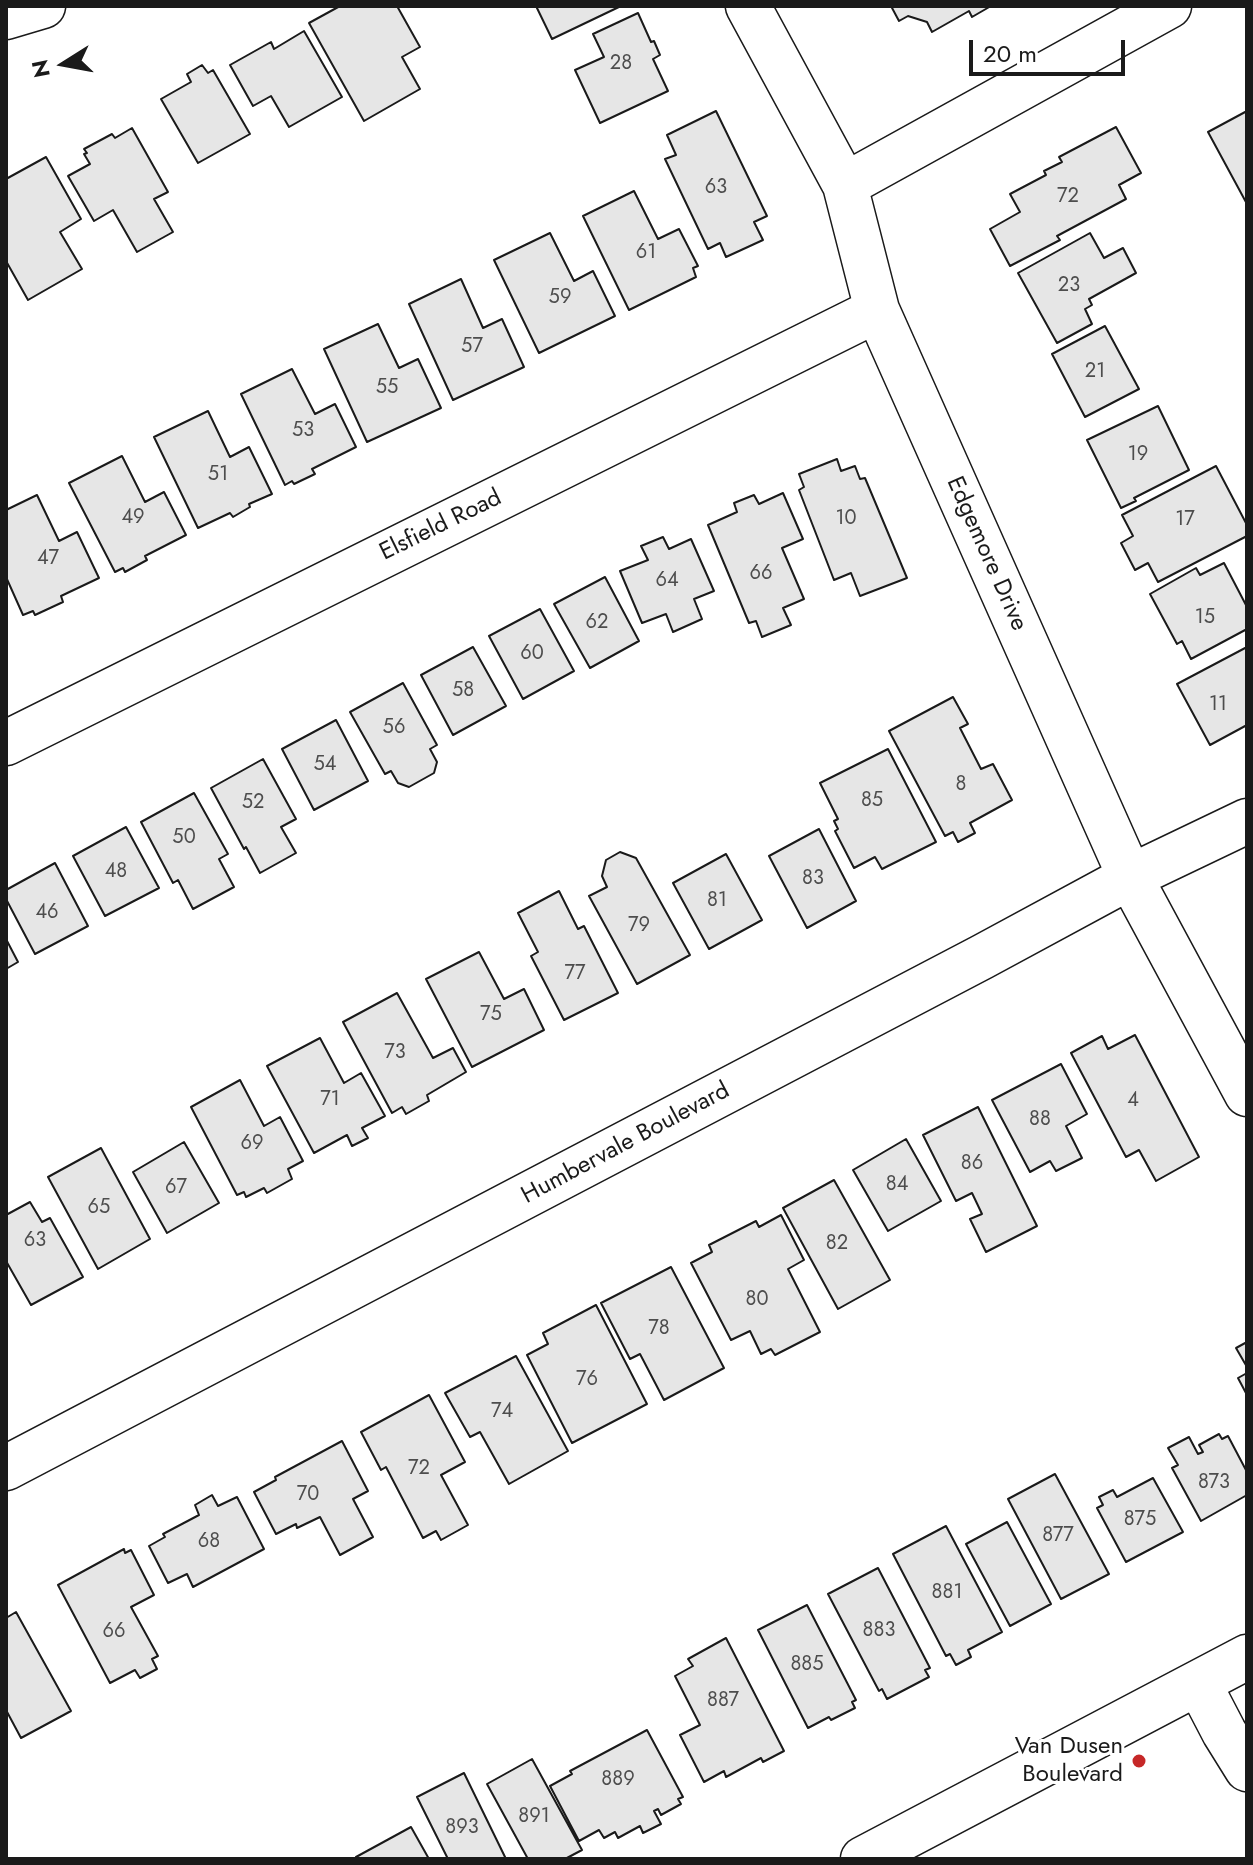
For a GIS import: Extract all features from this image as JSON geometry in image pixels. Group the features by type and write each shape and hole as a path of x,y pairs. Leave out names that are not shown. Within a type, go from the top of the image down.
{"street":[{"path":"6,17 43,6"},
{"name":"Edgemore Drive","path":"748,6 845,185 877,310 1130,877 1247,1094"},
{"path":"845,185 1169,6"},
{"name":"Elsfield Road","path":"6,743 877,310"},
{"name":"Humbervale Boulevard","path":"6,1468 1130,877 1247,821"},
{"path":"863,1859 1247,1657"},
{"path":"1199,1684 1247,1769"}],"building":[{"path":"340,6 397,6 420,47 402,57 420,89 364,121 309,23"},
{"path":"536,6 621,6 552,39"},
{"path":"891,6 991,6 972,17 969,11 932,32 927,22 908,16 899,21"},
{"path":"638,13 660,55 653,59 668,91 600,123 575,70 604,57 593,34"},
{"path":"304,31 342,97 289,127 271,96 253,106 230,65 271,42 274,49"},
{"path":"202,65 208,73 213,70 250,134 198,163 161,99 191,82 187,74"},
{"path":"716,111 767,216 754,222 763,240 726,257 720,243 708,249 665,159 676,155 667,135"},
{"path":"1247,111 1247,204 1208,132"},
{"path":"1116,127 1141,173 1119,185 1126,199 1057,236 1060,240 1010,266 990,229 1020,212 1010,194 1046,175 1044,171 1062,162 1059,157"},
{"path":"132,128 168,192 154,199 173,232 137,252 113,210 94,221 68,176 90,164 84,149 112,134 115,138"},
{"path":"46,157 81,219 60,232 82,269 28,300 6,261 6,179"},
{"path":"634,191 658,239 679,229 698,266 693,268 696,277 629,310 583,216"},
{"path":"550,233 574,281 593,271 615,316 539,353 494,260"},
{"path":"1090,233 1104,258 1123,248 1136,273 1089,299 1092,305 1085,309 1092,324 1057,343 1018,273"},
{"path":"461,279 483,328 502,319 524,367 453,400 409,304"},
{"path":"378,324 399,368 418,359 441,408 367,442 324,349"},
{"path":"1105,326 1139,389 1085,417 1052,354"},
{"path":"292,369 315,414 335,404 356,447 312,469 315,474 285,485 241,394"},
{"path":"1158,406 1189,470 1121,508 1087,440"},
{"path":"208,411 230,457 249,447 272,494 249,504 250,507 233,517 230,513 198,528 154,437"},
{"path":"122,456 145,502 164,492 186,535 145,556 147,560 125,572 123,568 115,572 69,483"},
{"path":"837,459 841,471 855,466 860,479 865,478 907,578 860,596 851,573 834,580 799,490 804,487 799,474"},
{"path":"1216,466 1247,525 1247,536 1158,582 1148,563 1135,570 1121,543 1133,536 1122,515"},
{"path":"783,493 803,539 782,548 804,599 783,608 791,625 762,637 756,621 749,623 708,525 737,512 734,503 754,495 759,504"},
{"path":"37,495 59,541 77,532 99,578 61,596 63,602 35,615 33,611 23,615 6,577 6,510"},
{"path":"663,537 669,549 691,539 714,591 694,599 702,619 673,632 666,614 642,623 620,571 648,560 641,546"},
{"path":"1224,563 1247,607 1247,629 1191,659 1182,641 1177,644 1150,594 1196,568 1200,575"},
{"path":"605,577 639,641 590,668 554,604"},
{"path":"540,609 574,671 523,699 489,636"},
{"path":"473,647 506,706 453,735 421,675"},
{"path":"1247,647 1247,725 1210,745 1177,684"},
{"path":"403,683 437,745 430,749 437,762 434,773 409,787 398,783 391,771 385,774 350,712"},
{"path":"953,697 968,724 960,728 981,769 993,764 1012,800 970,823 975,833 958,842 953,832 945,836 889,731"},
{"path":"336,720 368,781 314,810 282,749"},
{"path":"888,749 936,842 882,869 875,857 854,868 835,831 838,829 834,821 838,819 820,783"},
{"path":"263,759 296,819 281,827 296,853 260,873 211,788"},
{"path":"194,793 228,854 219,859 234,887 193,909 178,880 173,883 141,822"},
{"path":"126,827 159,888 105,916 73,856"},
{"path":"819,829 856,901 807,928 769,856"},
{"path":"620,852 636,858 690,955 637,984 589,896 607,887 602,876 606,860"},
{"path":"726,854 762,920 709,949 673,883"},
{"path":"55,863 88,926 35,954 6,899 6,890"},
{"path":"559,891 578,929 584,926 618,993 564,1020 531,956 538,952 518,913"},
{"path":"6,939 18,962 6,969"},
{"path":"479,952 504,999 524,989 544,1030 472,1067 426,979"},
{"path":"397,993 433,1058 453,1048 466,1072 427,1095 429,1101 406,1114 402,1107 392,1113 343,1022"},
{"path":"1135,1035 1199,1157 1156,1181 1139,1150 1126,1157 1071,1053 1102,1036 1108,1049"},
{"path":"320,1038 344,1083 361,1073 385,1116 362,1128 368,1138 352,1146 347,1135 314,1153 267,1066"},
{"path":"1061,1064 1087,1114 1066,1126 1082,1158 1056,1171 1050,1161 1030,1172 992,1100"},
{"path":"240,1080 264,1126 280,1117 303,1161 288,1169 292,1179 267,1193 264,1188 246,1197 244,1192 237,1195 191,1107"},
{"path":"978,1107 1037,1226 986,1252 970,1219 982,1214 972,1193 956,1201 923,1135"},
{"path":"906,1139 941,1201 888,1231 853,1170"},
{"path":"184,1142 219,1203 167,1233 133,1172"},
{"path":"101,1148 150,1239 98,1269 48,1177"},
{"path":"834,1180 890,1280 838,1309 783,1208"},
{"path":"30,1202 42,1222 50,1218 83,1277 31,1305 6,1261 6,1215"},
{"path":"781,1215 804,1260 788,1269 820,1332 775,1355 771,1349 761,1354 750,1331 731,1340 691,1263 712,1252 709,1245 756,1221 759,1227"},
{"path":"671,1267 724,1368 664,1400 640,1354 630,1359 601,1303"},
{"path":"596,1305 647,1404 572,1443 527,1355 548,1344 543,1333"},
{"path":"1247,1342 1247,1367 1236,1348"},
{"path":"516,1356 568,1451 509,1484 480,1432 470,1437 445,1393"},
{"path":"1247,1373 1247,1395 1238,1378"},
{"path":"429,1395 465,1462 441,1475 468,1525 441,1540 436,1531 423,1538 386,1467 381,1470 361,1432"},
{"path":"1219,1434 1222,1439 1228,1436 1247,1472 1247,1495 1201,1521 1172,1468 1178,1465 1168,1448 1189,1437 1198,1454 1203,1452 1199,1445"},
{"path":"342,1441 368,1491 353,1499 373,1537 340,1555 320,1517 276,1534 254,1492 276,1480 275,1477"},
{"path":"1055,1474 1109,1574 1061,1599 1008,1499"},
{"path":"1153,1478 1183,1532 1126,1562 1097,1508 1103,1505 1099,1497 1113,1490 1117,1497"},
{"path":"212,1495 218,1506 237,1497 264,1549 193,1587 187,1574 168,1583 149,1546 165,1537 163,1534 199,1515 195,1505"},
{"path":"1007,1522 1051,1604 1010,1626 966,1544"},
{"path":"946,1526 1002,1632 968,1650 971,1657 956,1665 950,1654 946,1656 893,1554"},
{"path":"124,1549 125,1553 131,1550 154,1595 131,1607 158,1656 152,1659 157,1669 140,1678 135,1670 110,1683 58,1585"},
{"path":"878,1568 930,1668 925,1670 929,1677 887,1699 882,1689 879,1691 828,1594"},
{"path":"807,1605 856,1700 852,1702 855,1708 808,1728 758,1630"},
{"path":"16,1612 71,1711 21,1738 6,1710 6,1618"},
{"path":"726,1638 784,1751 763,1762 761,1758 726,1777 724,1771 704,1782 680,1735 700,1725 675,1676 693,1666 688,1659"},
{"path":"647,1730 683,1797 678,1799 681,1804 661,1815 658,1809 654,1811 661,1824 643,1833 640,1826 618,1838 615,1832 604,1838 599,1830 579,1841 550,1786 572,1774 570,1771"},
{"path":"532,1759 582,1850 565,1859 528,1859 487,1784"},
{"path":"464,1773 506,1859 448,1859 417,1797"},
{"path":"411,1827 429,1859 357,1859 356,1857"}],"place":[{"name":"Van Dusen Boulevard","path":"1139,1761"}]}
